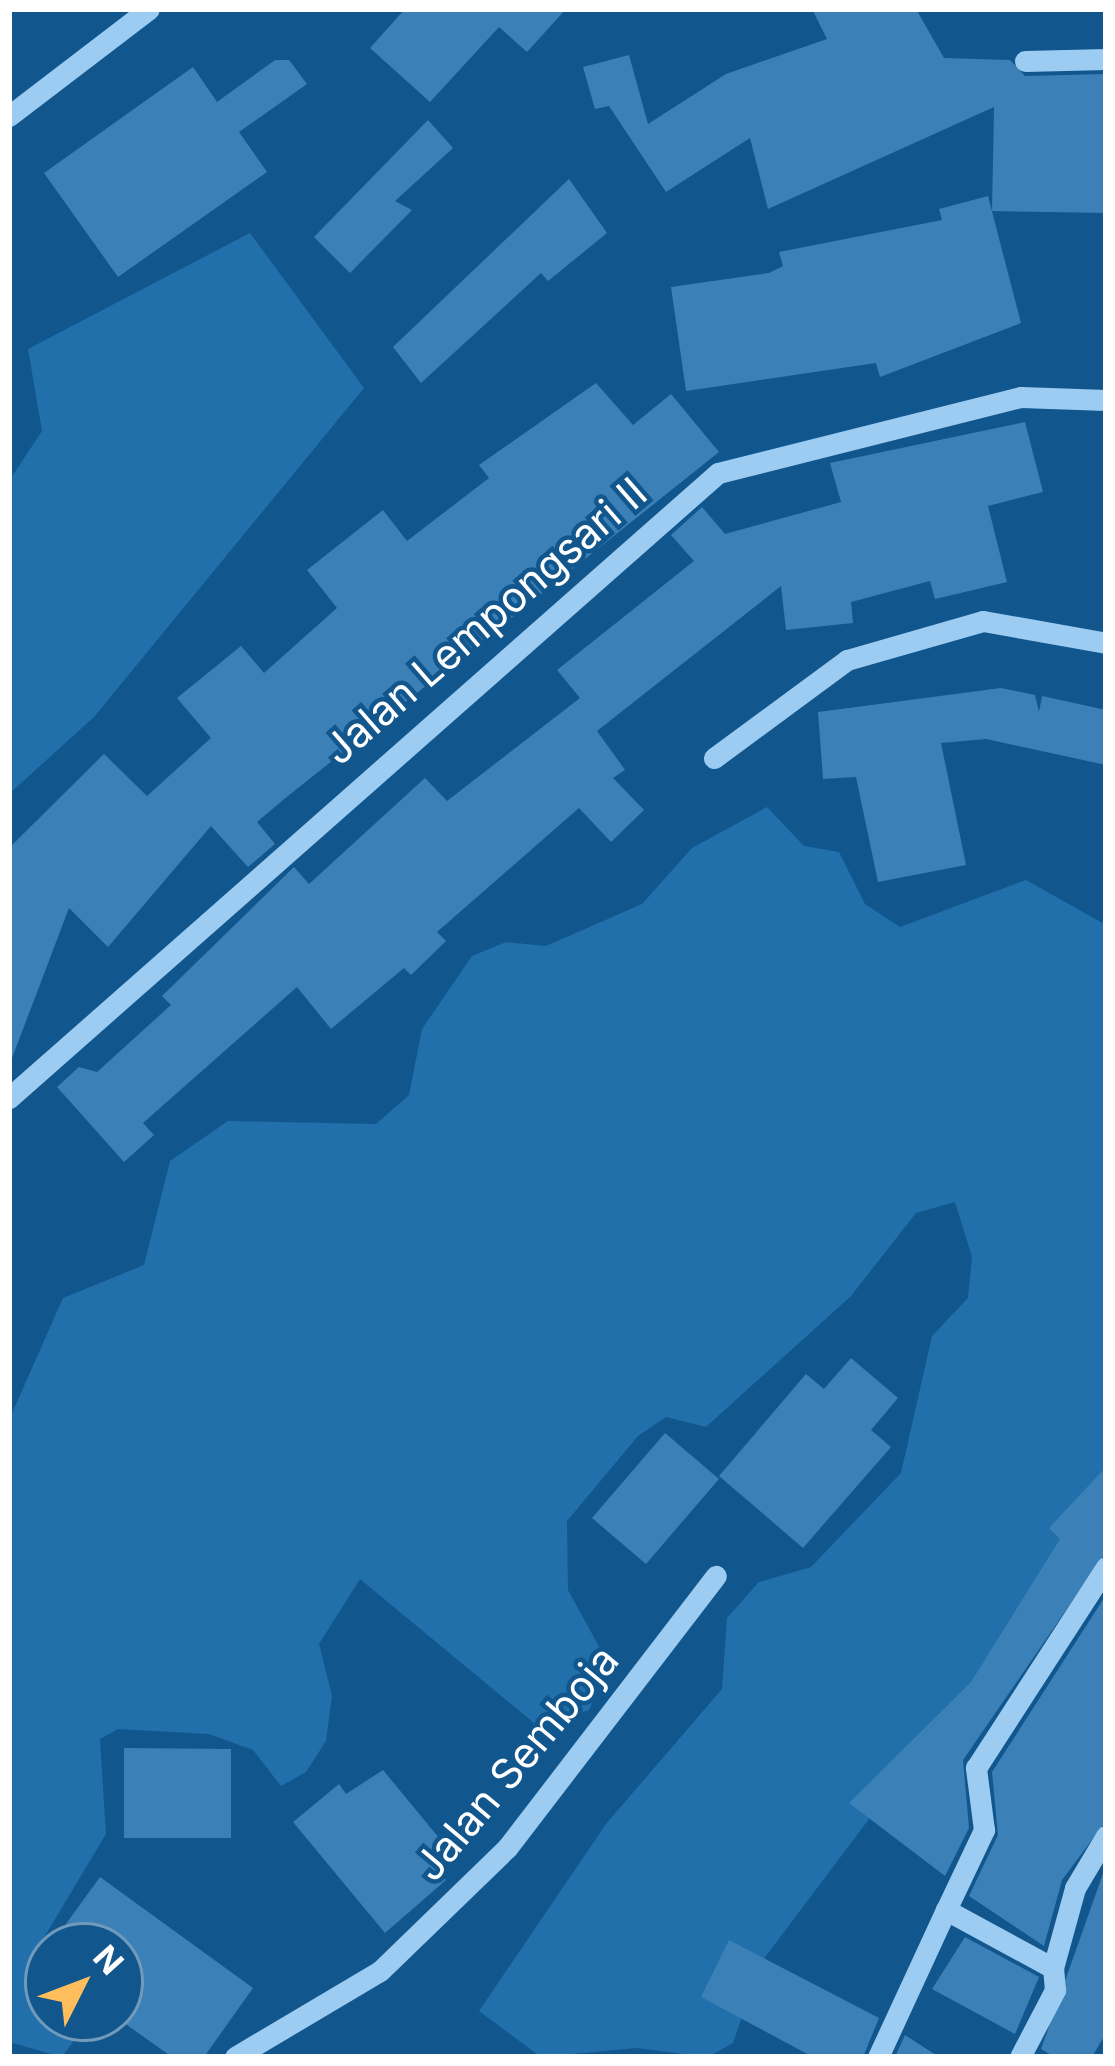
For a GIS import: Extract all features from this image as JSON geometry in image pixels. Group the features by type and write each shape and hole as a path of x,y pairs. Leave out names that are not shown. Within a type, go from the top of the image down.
{"street":[{"path":"9,116 149,9"},
{"path":"1025,61 1106,59"},
{"name":"Jalan Lempongsari II","path":"13,1087 718,473 1021,397 1106,400"},
{"path":"714,758 847,660 983,622 1106,643"},
{"path":"878,2057 984,1829 976,1768 1106,1567"},
{"name":"Jalan Semboja","path":"236,2057 380,1972 507,1848 716,1576"},
{"path":"1020,2057 1055,1990 1053,1968 1075,1888 1106,1836"},
{"path":"946,1910 1053,1968"}],"shaded area":[{"path":"250,233 364,388 94,717 9,794 9,481 42,431 28,349"},
{"path":"767,807 804,846 839,852 865,904 900,927 1026,880 1106,925 1106,1504 760,1964 733,2043 708,2057 636,2048 541,2057 479,2011 606,1824 722,1689 727,1618 759,1582 811,1567 901,1473 932,1336 968,1298 972,1257 955,1202 916,1213 851,1296 706,1427 666,1417 638,1436 567,1521 568,1590 608,1663 589,1710 540,1728 360,1579 319,1644 332,1696 326,1741 306,1772 281,1786 253,1750 209,1734 118,1729 100,1739 106,1834 53,1922 24,1922 24,2042 73,2042 62,2057 9,2042 9,1420 63,1298 144,1265 170,1161 228,1121 376,1124 409,1095 422,1029 472,956 506,942 546,946 642,904 692,848"}],"building":[{"path":"405,9 566,9 527,52 499,27 430,102 370,48"},
{"path":"812,9 916,9 944,58 1010,60 1025,76 1106,74 1106,213 992,211 994,107 768,209 750,138 666,192 609,106 595,109 583,67 629,55 648,124 726,74 827,39"},
{"path":"275,60 289,60 307,84 239,132 267,172 118,277 44,173 193,67 217,102"},
{"path":"428,120 453,148 395,201 412,210 350,273 314,237"},
{"path":"569,179 607,233 548,281 541,273 421,383 393,347"},
{"path":"988,196 1021,323 880,377 876,363 686,391 671,287 769,273 783,266 779,252 942,220 939,209"},
{"path":"596,383 633,425 671,394 719,452 257,822 275,844 248,867 211,826 108,947 69,908 9,1066 9,848 104,754 147,796 211,738 177,698 241,646 264,673 337,608 307,570 383,510 407,541 489,478 479,465"},
{"path":"1025,422 1043,492 988,506 1007,582 935,599 930,581 851,602 853,623 786,630 781,586 597,731 625,770 613,778 644,810 611,842 579,808 437,932 446,941 411,975 404,968 331,1029 297,987 143,1123 154,1135 124,1162 57,1087 79,1067 97,1072 171,1005 162,996 294,867 309,884 425,778 447,801 580,698 557,670 694,561 671,535 702,507 725,534 841,502 830,463"},
{"path":"1001,688 1035,695 1039,712 1042,696 1106,710 1106,765 986,739 941,743 966,865 878,882 856,777 823,779 818,712"},
{"path":"851,1358 898,1398 871,1430 891,1447 803,1548 719,1476 806,1374 824,1389"},
{"path":"665,1433 719,1479 646,1564 592,1518"},
{"path":"1106,1467 1106,1552 963,1760 969,1828 945,1876 849,1803 971,1682 1060,1539 1049,1528"},
{"path":"1106,1595 1106,1821 1062,1880 1044,1946 969,1896 998,1835 992,1772"},
{"path":"124,1748 231,1749 231,1838 124,1838"},
{"path":"383,1770 444,1844 428,1858 446,1880 385,1933 293,1822 339,1784 346,1794"},
{"path":"1106,1865 1106,2033 1092,2057 1055,2057 1041,2049"},
{"path":"100,1877 253,1988 204,2057 172,2057 144,2037 144,1922 67,1922"},
{"path":"965,1937 1039,1977 1015,2034 932,1989"},
{"path":"729,1940 879,2018 863,2057 813,2057 701,1997"},
{"path":"905,2035 939,2057 895,2057"}]}
